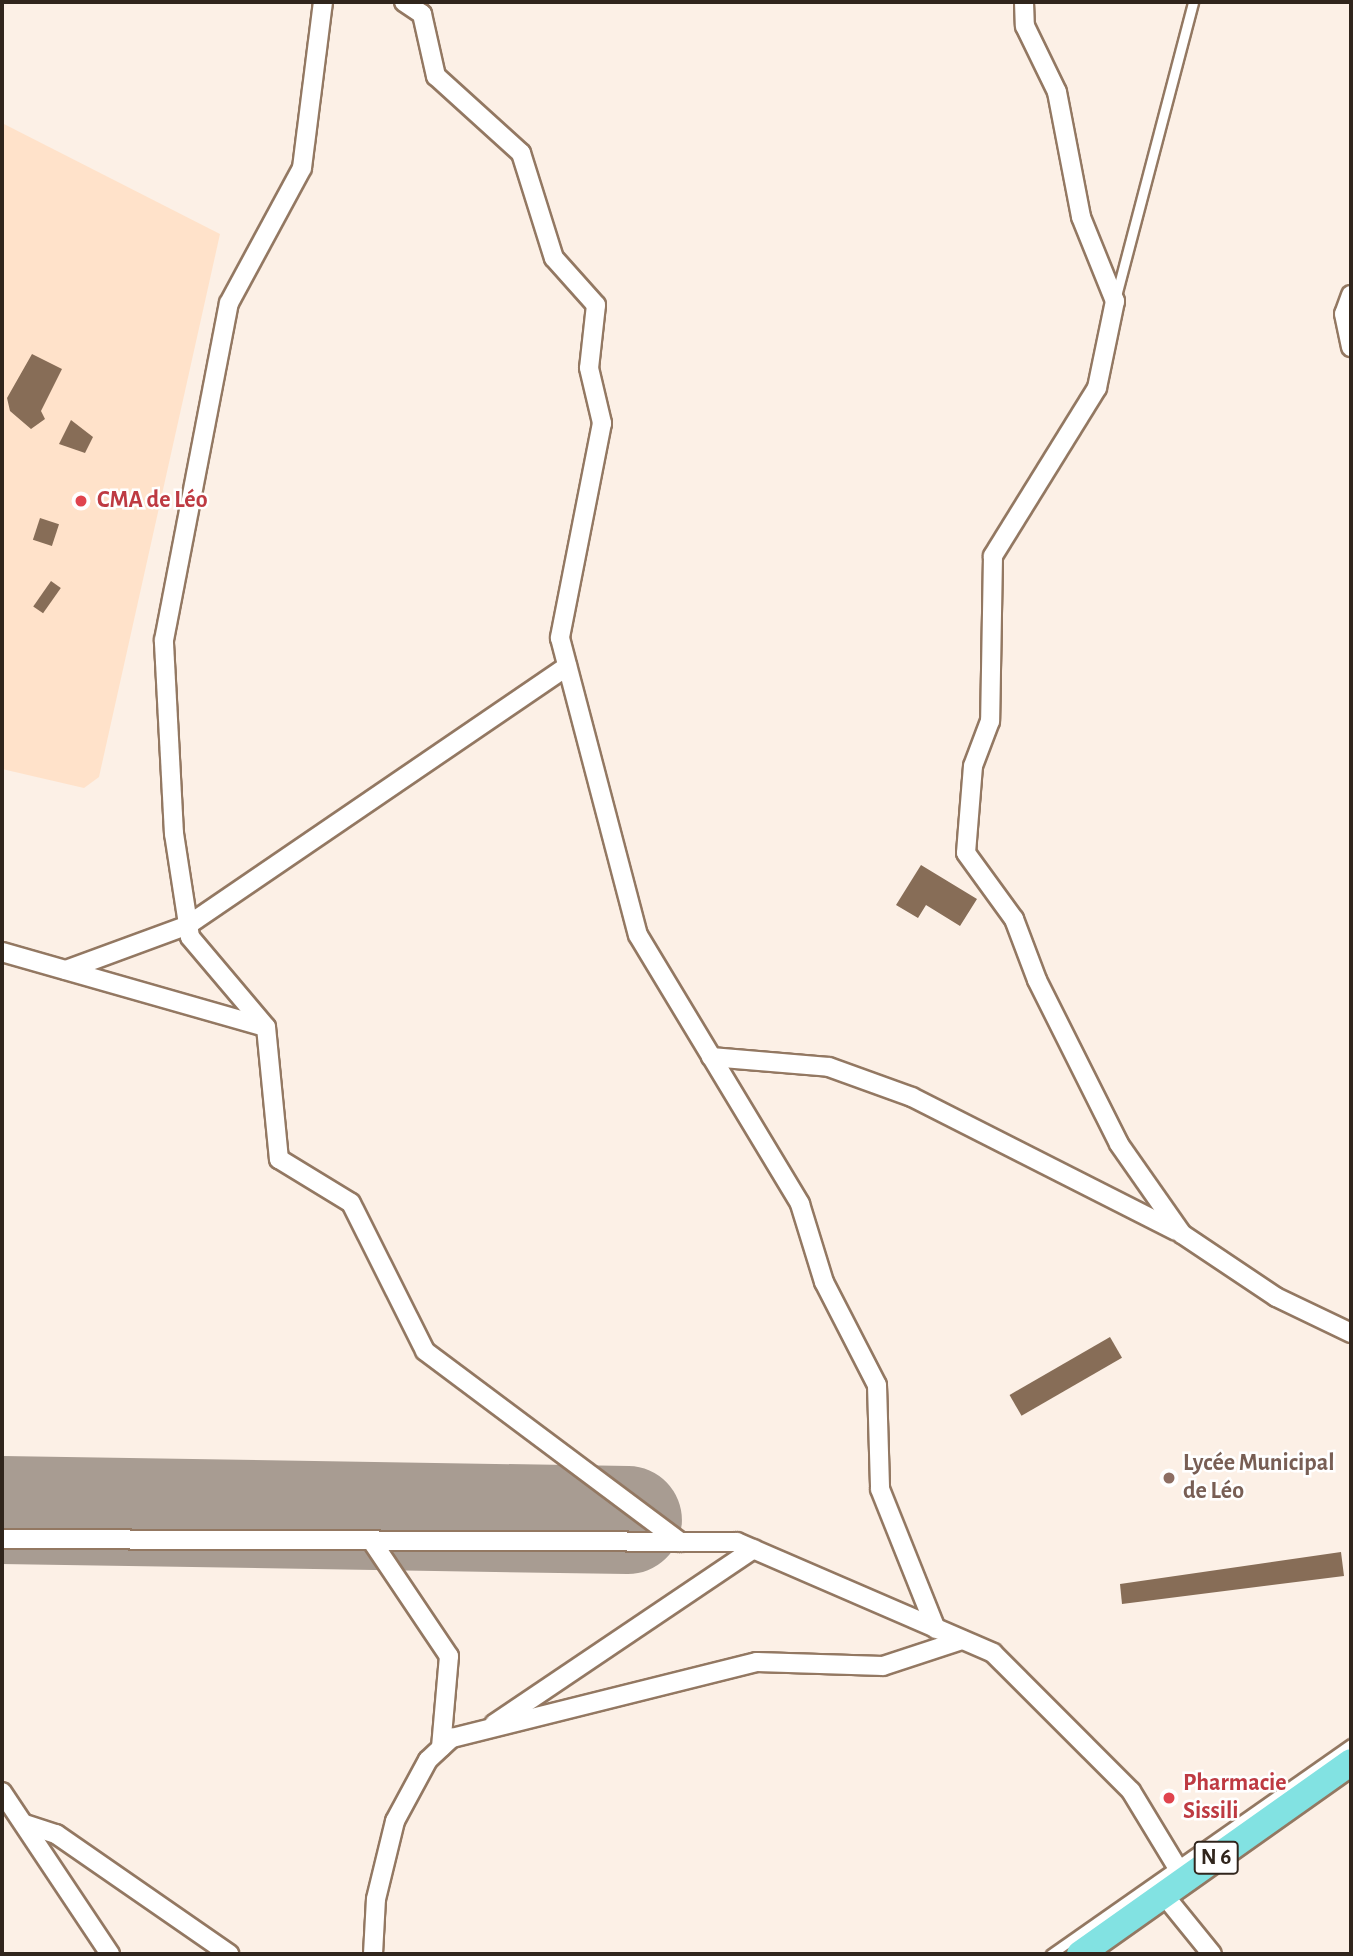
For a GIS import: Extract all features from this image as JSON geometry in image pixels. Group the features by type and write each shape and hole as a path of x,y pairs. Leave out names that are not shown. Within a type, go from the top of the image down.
{"main road":[{"name":"N 6","path":"1080,1954 1175,1881 1351,1762"}],"street":[{"path":"323,2 302,168 229,303 164,640 174,834 190,937 266,1027 279,1159 351,1203 425,1351 680,1542"},
{"path":"404,2 422,14 436,76 521,153 554,258 596,305 589,368 602,423 560,638 567,666 638,934 800,1204 824,1282 877,1385 880,1489 936,1629"},
{"path":"1024,2 1025,26 1057,92 1081,217 1115,301 1097,388 993,556 990,721 973,766 966,853 1014,919 1037,980 1119,1144 1182,1234"},
{"path":"1351,295 1344,314 1351,346"},
{"path":"66,970 188,925 567,666"},
{"path":"2,952 266,1027"},
{"path":"711,1057 829,1067 912,1097 1182,1234 1276,1297 1351,1333"},
{"path":"2,1539 737,1542 993,1653 1131,1791 1212,1954"},
{"path":"371,1540 449,1656 441,1748"},
{"path":"373,1954 376,1899 394,1821 408,1790 441,1748 513,1715 665,1604 753,1549"},
{"path":"478,1731 757,1662 883,1666 962,1640"},
{"path":"2,1792 110,1954"},
{"path":"25,1824 56,1834 229,1954"}],"lane":[{"path":"1115,301 1193,2"},
{"path":"1051,1954 1175,1881 1351,1744"}],"shaded area":[{"name":"CMA de Léo","path":"2,123 220,234 99,777 84,788 2,769"}],"building":[{"path":"32,354 62,369 41,411 45,419 31,429 10,411 7,398"},
{"path":"71,420 93,437 85,453 59,444"},
{"path":"40,518 59,524 52,546 33,540"},
{"path":"51,581 61,588 43,613 33,606"},
{"path":"921,865 977,899 960,926 926,905 918,918 896,905"},
{"path":"1110,1337 1122,1358 1022,1416 1010,1395"},
{"path":"1341,1552 1344,1576 1122,1604 1120,1584"}],"runway":[{"path":"2,1510 628,1520"}],"place":[{"name":"CMA de Léo","path":"81,501"},
{"name":"Lycée Municipal de Léo","path":"1169,1478"},
{"name":"Pharmacie Sissili","path":"1169,1798"}]}
